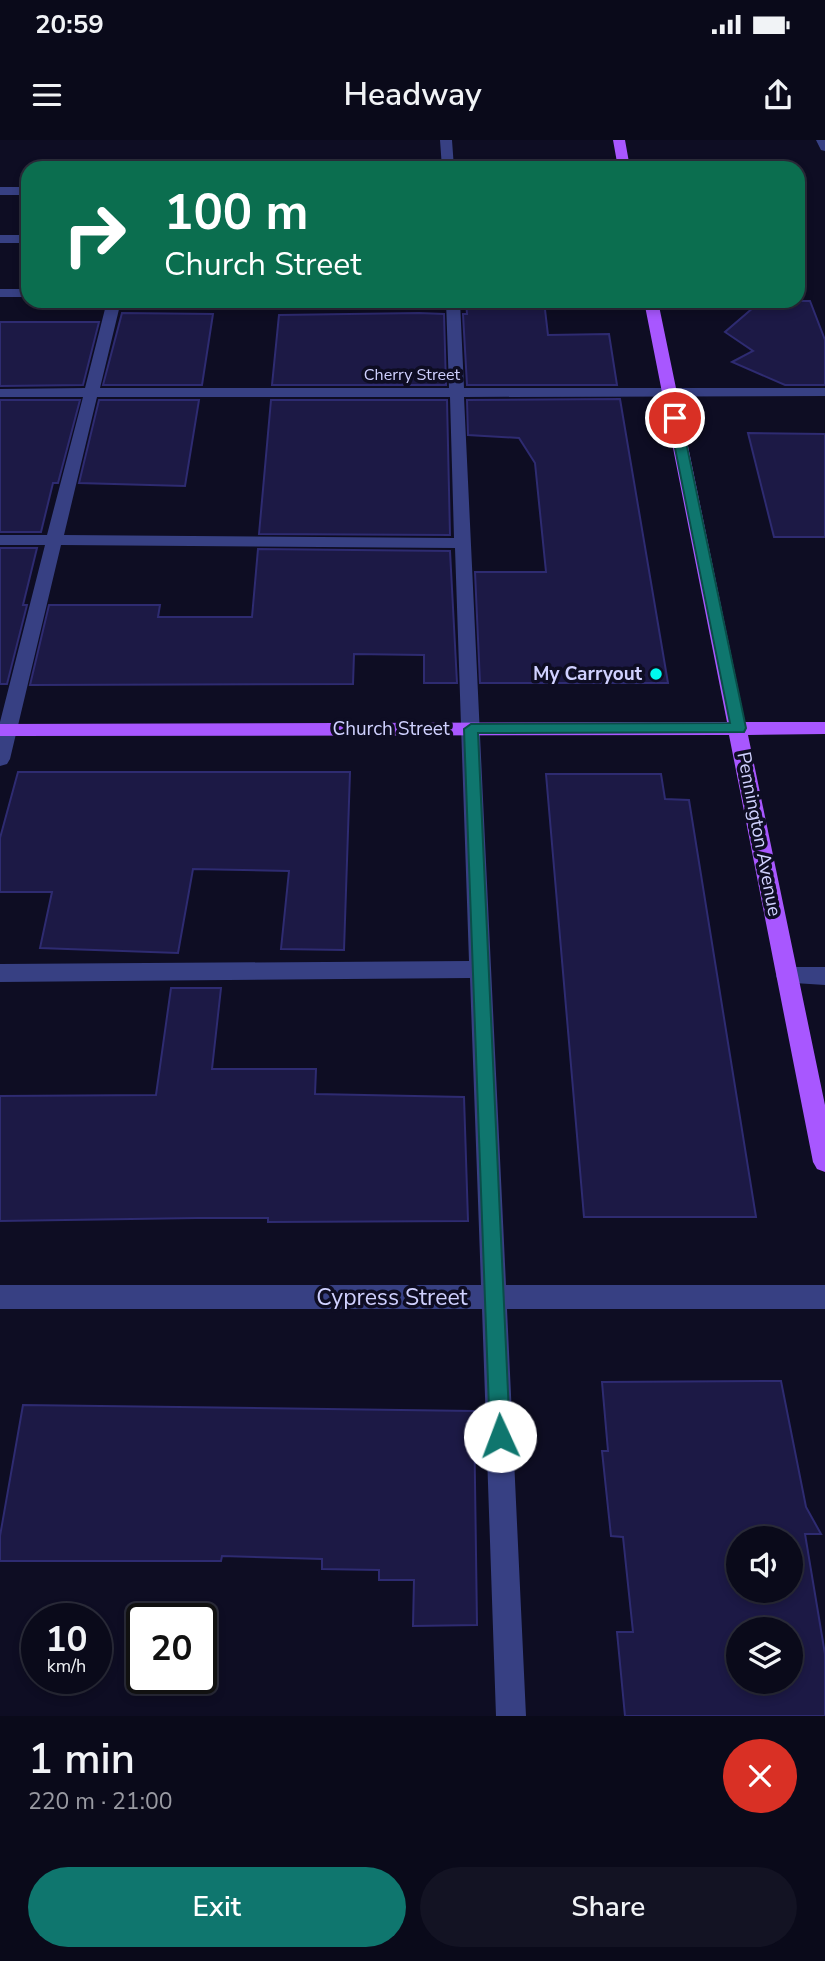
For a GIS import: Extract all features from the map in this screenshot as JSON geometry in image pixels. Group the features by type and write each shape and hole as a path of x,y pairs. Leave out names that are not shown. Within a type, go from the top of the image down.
{"main road":[{"path":"619,140 623,161"},
{"name":"Pennington Avenue","path":"652,308 825,1162"},
{"name":"Church Street","path":"4,730 825,728"}],"street":[{"path":"446,140 447,161"},
{"path":"822,140 825,147"},
{"path":"0,191 21,191"},
{"path":"0,239 21,239"},
{"path":"0,293 21,293"},
{"path":"0,759 4,730 112,308"},
{"path":"453,308 511,1716"},
{"name":"Cherry Street","path":"0,393 825,392"},
{"path":"0,540 463,543"},
{"path":"0,973 480,969"},
{"path":"787,976 825,976"},
{"name":"Cypress Street","path":"0,1297 825,1297"}],"building":[{"path":"805,301 810,301 825,340 825,385 785,385 732,362 753,351 725,332 753,308 805,308"},
{"path":"467,308 545,308 548,335 609,334 617,385 467,385 463,314 467,314"},
{"path":"122,313 213,314 202,385 103,385"},
{"path":"444,314 446,385 272,385 279,315"},
{"path":"0,322 99,322 83,385 0,386"},
{"path":"620,399 668,683 480,683 475,572 546,572 535,463 519,438 468,435 467,400"},
{"path":"0,400 80,400 58,483 53,483 41,532 0,532"},
{"path":"99,400 199,400 185,486 79,483"},
{"path":"271,400 447,400 450,535 259,534"},
{"path":"748,433 825,434 825,537 774,537"},
{"path":"0,548 37,548 23,605 27,605 7,684 0,684"},
{"path":"258,549 450,551 457,683 424,683 424,655 354,654 353,684 30,685 49,605 160,605 158,617 252,617"},
{"path":"18,772 350,772 344,950 281,949 289,871 193,869 178,953 40,948 52,892 0,892 0,838"},
{"path":"546,774 661,774 665,799 689,800 756,1217 584,1217"},
{"path":"171,988 221,988 212,1069 316,1069 315,1094 464,1097 468,1221 268,1222 268,1218 197,1218 0,1221 0,1096 156,1095"},
{"path":"781,1381 806,1507 821,1534 805,1534 825,1654 825,1716 625,1716 617,1632 633,1632 623,1537 611,1536 602,1451 608,1451 602,1382"},
{"path":"23,1405 474,1411 477,1625 413,1626 414,1580 379,1580 379,1570 322,1569 322,1559 222,1556 221,1561 0,1561 0,1536"}],"place":[{"name":"My Carryout","path":"656,674"}],"route":[{"path":"500,1436 471,729 738,728 675,418"}]}
